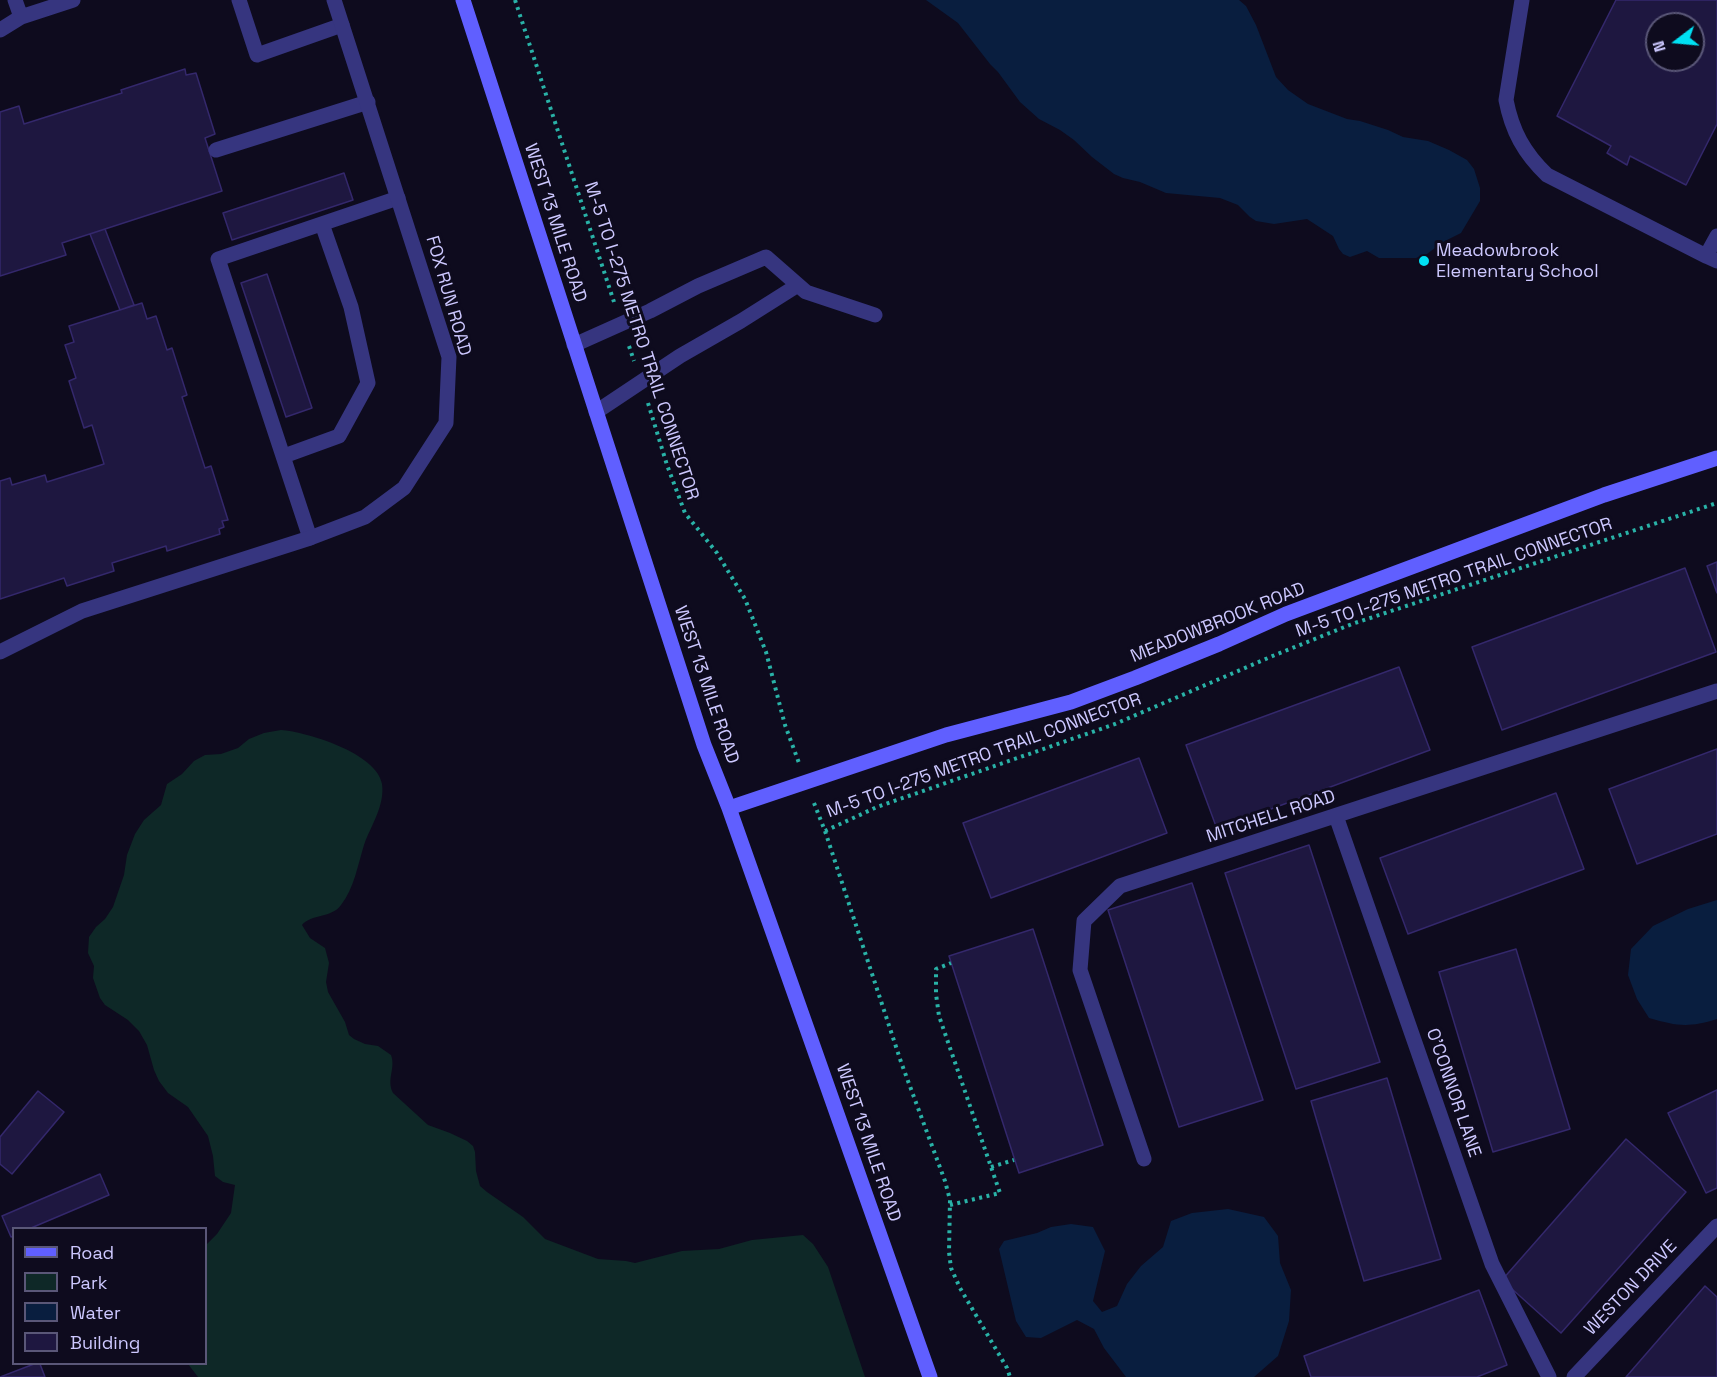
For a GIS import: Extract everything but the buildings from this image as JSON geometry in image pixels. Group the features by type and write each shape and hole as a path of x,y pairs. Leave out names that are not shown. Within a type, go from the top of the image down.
{"street":[{"path":"15,0 21,17"},
{"path":"0,30 21,17 73,0"},
{"path":"239,0 257,54 342,25"},
{"name":"FOX RUN ROAD","path":"0,652 82,611 310,538 365,517 404,488 446,423 449,357 334,0"},
{"name":"WEST 13 MILE ROAD","path":"463,0 704,745 729,808 930,1377"},
{"path":"1521,0 1506,100 1509,116 1519,140 1532,161 1547,176 1712,259 1717,236"},
{"path":"216,150 368,102"},
{"path":"310,538 218,259 398,198"},
{"path":"284,456 339,436 368,383 351,307 322,224"},
{"path":"574,345 698,286 766,257 806,292 875,315"},
{"path":"596,412 680,356 798,285"},
{"name":"MEADOWBROOK ROAD","path":"729,808 946,735 1071,702 1198,653 1286,614 1604,495 1717,458"},
{"name":"MITCHELL ROAD","path":"1144,1159 1080,970 1084,921 1120,886 1717,691"},
{"name":"O'CONNOR LANE","path":"1336,816 1492,1264 1549,1377"},
{"name":"WESTON DRIVE","path":"1574,1377 1717,1226"}],"path":[{"name":"M-5 TO I-275 METRO TRAIL CONNECTOR","path":"515,0 667,465 685,513 717,553 745,599 766,652 785,725 825,831 877,807 1115,724 1352,624 1717,503"},
{"path":"825,831 901,1062 945,1181 950,1205 951,1269 1008,1368 1010,1377"},
{"path":"950,1205 1000,1193 939,1016 936,969 951,963"},
{"path":"991,1167 1014,1160"}],"green space":[{"path":"281,730 293,732 339,746 368,763 377,773 382,784 379,808 345,899 337,909 302,925 310,938 325,948 329,963 326,982 328,992 345,1022 349,1035 365,1044 378,1046 391,1055 390,1083 393,1093 428,1125 450,1133 473,1146 480,1186 523,1217 545,1239 598,1259 635,1263 682,1251 719,1249 752,1240 803,1235 813,1244 828,1267 865,1377 198,1377 189,1365 207,1365 207,1244 231,1213 235,1185 223,1182 215,1176 208,1136 188,1107 168,1093 159,1081 147,1045 139,1031 128,1020 105,1005 100,998 93,978 94,966 88,953 89,937 113,907 135,834 144,820 161,805 167,784 182,774 194,761 205,755 221,754 238,748 249,739"}],"water":[{"path":"926,0 1239,0 1246,6 1256,25 1276,77 1288,90 1308,104 1403,137 1428,141 1467,160 1474,169 1480,188 1480,201 1461,233 1443,242 1427,254 1416,258 1379,258 1367,251 1350,257 1343,254 1333,236 1307,219 1274,224 1256,221 1238,205 1220,198 1166,193 1140,182 1123,178 1114,174 1060,130 1039,119 1020,102 958,23"},
{"path":"1717,900 1717,1019 1683,1025 1649,1018 1637,999 1628,975 1631,949 1653,926 1688,909"},
{"path":"1228,1209 1264,1217 1278,1236 1280,1263 1291,1290 1289,1321 1278,1356 1254,1377 1126,1377 1104,1348 1094,1329 1077,1320 1041,1338 1026,1337 1016,1321 999,1249 1004,1241 1051,1227 1071,1224 1093,1227 1105,1251 1093,1301 1102,1312 1117,1306 1127,1284 1141,1266 1163,1247 1171,1221 1192,1213"}],"place":[{"name":"Meadowbrook Elementary School","path":"1424,261"}]}
